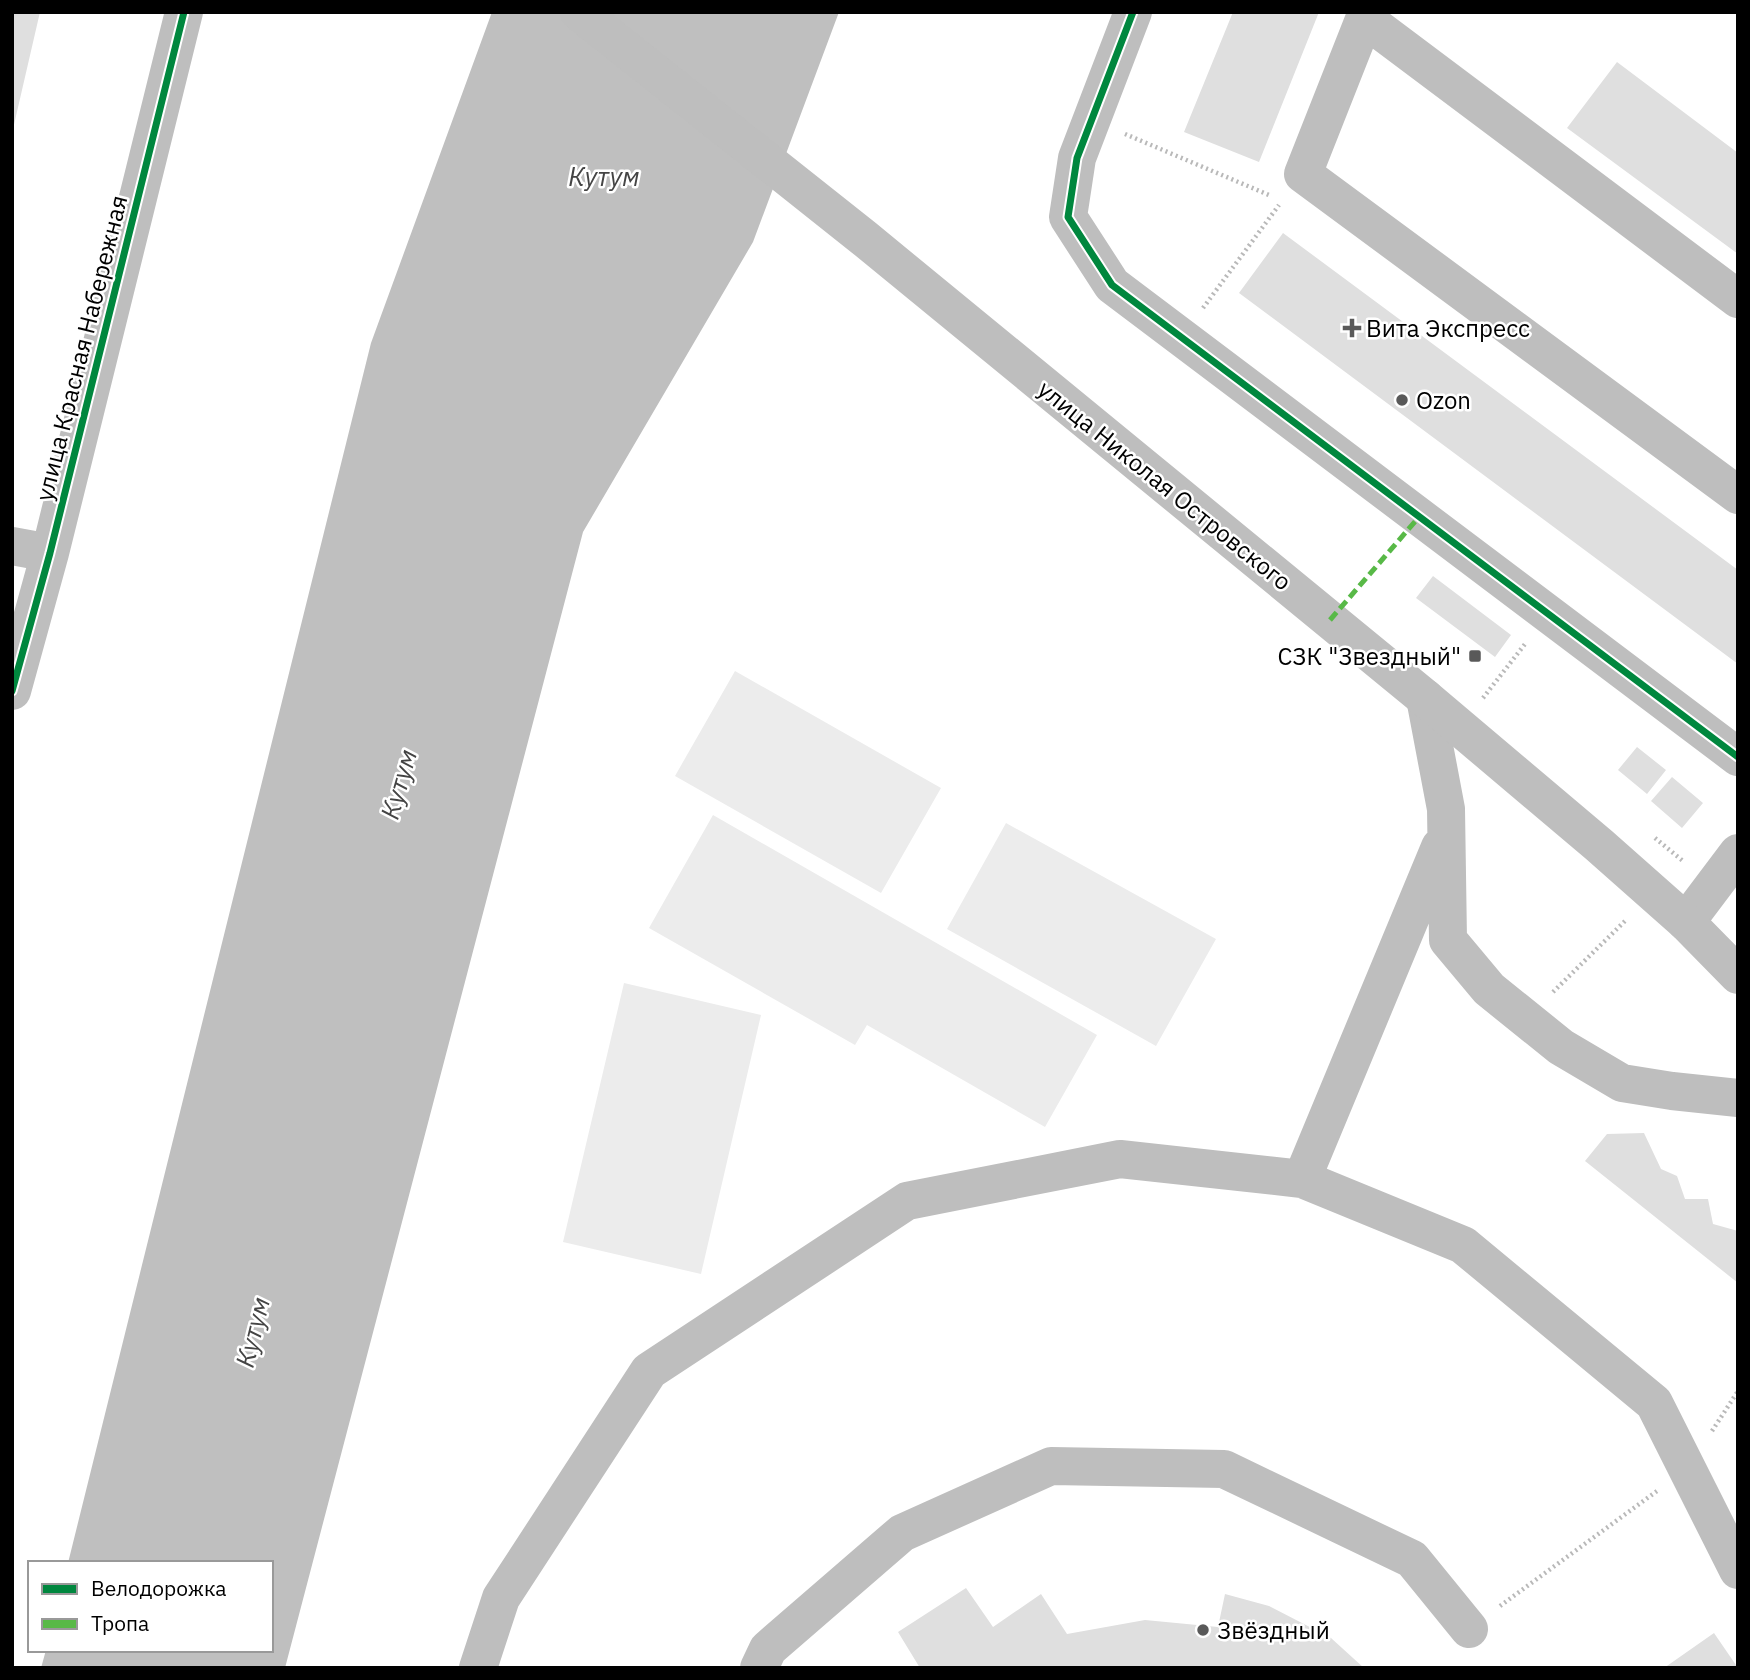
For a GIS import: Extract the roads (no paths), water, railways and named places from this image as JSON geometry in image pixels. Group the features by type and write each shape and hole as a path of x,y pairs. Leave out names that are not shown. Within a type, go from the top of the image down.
{"street":[{"name":"улица Красная Набережная","path":"12,691 50,553 184,12"},
{"name":"улица Николая Островского","path":"579,12 864,238 1425,698 1654,893 1738,975"},
{"path":"1133,12 1077,158 1068,217 1112,285 1738,757"},
{"path":"1738,299 1366,16 1292,187 1738,495"},
{"path":"12,546 50,553"},
{"path":"1425,698 1446,809 1448,940 1489,989 1561,1047 1622,1083 1738,1098"},
{"path":"1303,1180 1446,832"},
{"path":"1686,922 1738,853"},
{"path":"478,1668 501,1598 649,1371 907,1201 1120,1159 1303,1180 1463,1245 1654,1403 1738,1570"},
{"path":"759,1668 768,1649 902,1533 1051,1466 1224,1469 1412,1559 1469,1629"}],"water":[{"name":"Кутум","path":"492,12 839,12 753,242 583,532 285,1668 41,1668 45,1652 273,1652 273,1561 68,1561 371,343"}],"place":[{"name":"Вита Экспресс","path":"1352,328"},
{"name":"Ozon","path":"1402,400"},
{"name":"СЗК \"Звездный\"","path":"1475,656"},
{"name":"Звёздный","path":"1203,1630"}]}
